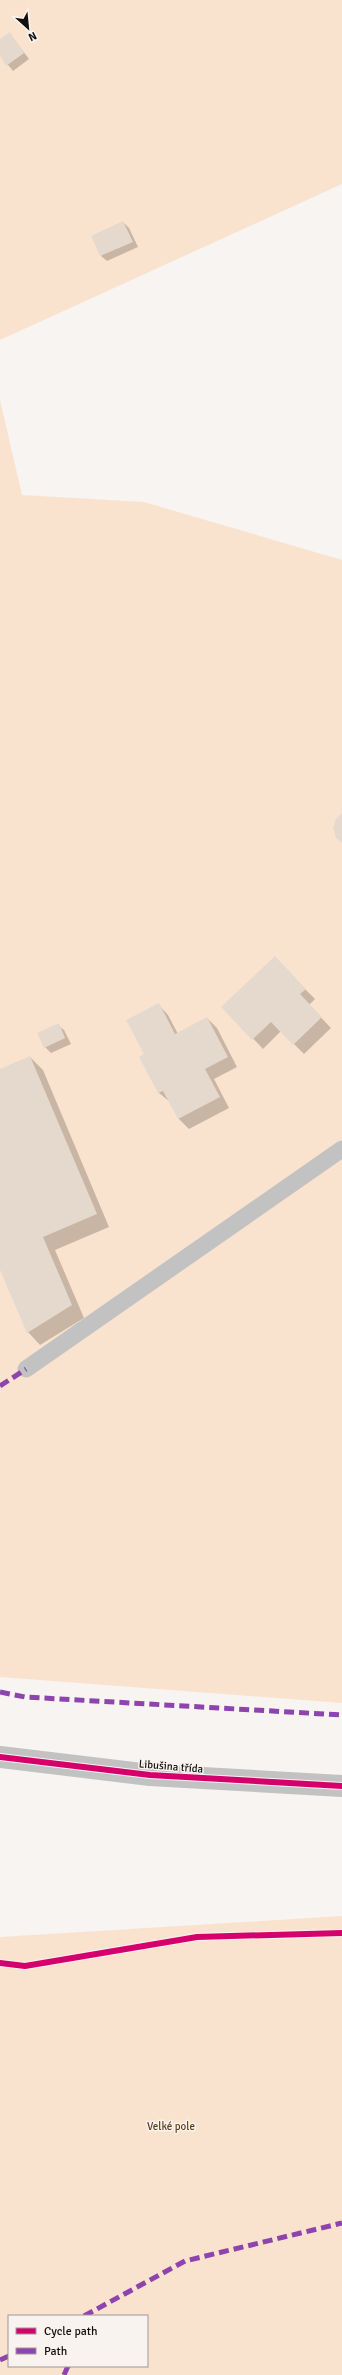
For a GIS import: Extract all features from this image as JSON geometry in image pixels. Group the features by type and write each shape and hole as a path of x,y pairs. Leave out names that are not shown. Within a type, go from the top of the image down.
{"street":[{"name":"Libušina třída","path":"0,1757 150,1775 342,1786"}],"lane":[{"path":"26,1369 342,1149"}],"green space":[{"path":"0,0 342,0 342,184 0,340"},
{"path":"0,400 22,495 144,502 342,560 342,1703 0,1677"},
{"name":"Velké pole","path":"342,1916 342,2375 0,2375 0,1937"}],"building":[{"path":"10,32 24,53 6,66 0,56 0,39"},
{"path":"123,221 133,242 100,256 91,236"},
{"path":"342,813 342,843 336,838 333,828 336,819"},
{"path":"275,956 306,989 300,994 322,1017 293,1045 271,1022 252,1040 221,1007"},
{"path":"159,1003 175,1034 207,1017 228,1057 205,1069 220,1097 178,1119 163,1091 158,1093 139,1057 144,1054 126,1020"},
{"path":"59,1023 65,1038 44,1048 37,1033"},
{"path":"30,1056 97,1214 43,1237 72,1305 27,1333 0,1270 0,1069"}],"marked path":[{"path":"0,1386 26,1369"},
{"path":"0,1692 25,1697 342,1715"},
{"path":"86,2315 185,2261 342,2223"},
{"path":"0,2360 8,2356"},
{"path":"64,2375 68,2367"}],"cycle path":[{"path":"0,1757 150,1775 342,1786"},
{"path":"0,1963 25,1966 197,1937 342,1933"}]}
